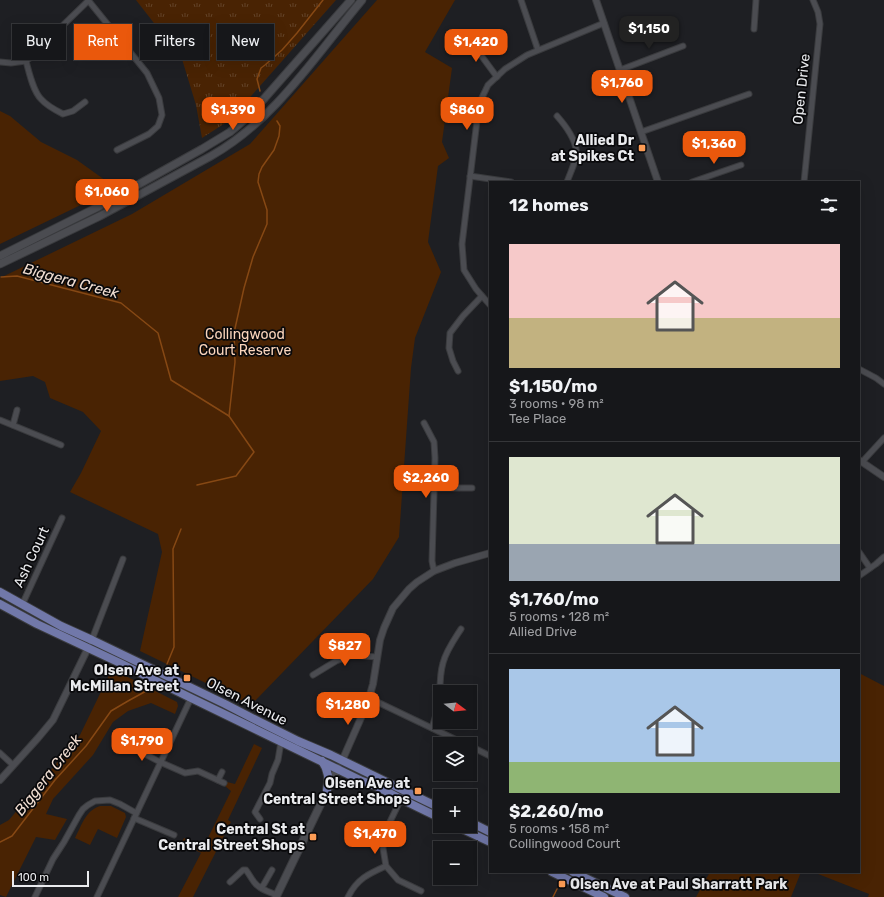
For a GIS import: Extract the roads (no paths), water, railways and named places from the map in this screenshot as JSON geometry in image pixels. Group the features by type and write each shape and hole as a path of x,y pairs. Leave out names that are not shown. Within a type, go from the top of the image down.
{"main road":[{"path":"0,256 100,206 230,132 262,101 352,0"},
{"path":"0,264 100,216 225,149 246,133 277,104 362,0"},
{"name":"Olsen Avenue","path":"0,592 61,626 433,805"},
{"name":"Olsen Avenue","path":"0,604 37,624 433,815"},
{"path":"322,761 327,768 329,778 327,790"},
{"path":"277,896 342,761"},
{"path":"477,826 489,832"},
{"path":"471,833 489,842"},
{"path":"554,873 604,897"},
{"path":"575,873 625,897"}],"street":[{"path":"0,62 11,63 26,61 42,48 88,0 147,73 159,98 162,114 158,126 149,134 117,150"},
{"path":"521,0 538,50"},
{"path":"596,0 658,181"},
{"path":"754,28 756,0"},
{"name":"Open Drive","path":"804,181 820,24 818,12 813,0"},
{"path":"489,304 476,289 464,270 462,251 479,104 488,85 505,69 527,55 604,23"},
{"path":"469,39 497,77"},
{"path":"620,70 683,46"},
{"path":"26,61 31,81 40,98 51,108 63,114 73,110 85,102"},
{"path":"641,132 749,94"},
{"path":"557,116 563,122 576,149 575,159 567,181"},
{"path":"695,181 741,165"},
{"path":"470,176 504,181"},
{"path":"458,370 453,361 449,348 450,333 463,316 482,296"},
{"path":"860,370 876,378 884,384"},
{"path":"13,425 17,410"},
{"path":"0,420 61,445"},
{"path":"424,423 434,442 435,458 432,561 434,571"},
{"path":"884,438 861,461 884,477"},
{"path":"434,488 472,488"},
{"name":"Ash Court","path":"22,605 62,518"},
{"path":"342,761 369,698 380,640 393,608 409,589 434,571 489,553"},
{"path":"860,553 870,568"},
{"path":"860,575 884,557"},
{"path":"0,780 53,720 92,640 123,559"},
{"path":"440,685 443,662 461,629"},
{"path":"313,675 336,661 352,655 377,657"},
{"path":"97,897 191,698"},
{"path":"369,698 451,737"},
{"path":"260,819 255,812 270,783 278,760 281,742"},
{"path":"138,746 143,753 185,773 198,771 224,783"},
{"path":"477,750 489,756"},
{"path":"0,753 14,765"},
{"path":"218,780 222,772"},
{"path":"401,799 386,832 382,848 386,866 398,880 421,891"},
{"path":"34,897 53,859 83,809 95,801 110,800 120,804 135,815 174,835"},
{"path":"348,897 352,888 360,880 386,866"},
{"path":"230,882 246,870 254,882 261,888 277,896"},
{"path":"261,888 272,870"}],"waterway":[{"path":"260,91 257,79 261,68 282,50 323,0"},
{"path":"229,416 235,362 234,333 244,288 253,257 267,224 267,210 258,182 259,174 274,150 279,136 280,126 277,121"},
{"name":"Biggera Creek","path":"1,277 17,276 121,303 158,333 171,380 229,416 254,452 236,476 197,485"},
{"name":"Biggera Creek","path":"167,664 174,647 173,549 181,529"},
{"name":"Biggera Creek","path":"0,842 12,836 55,780 86,746 111,711 148,690"},
{"path":"553,897 557,889"}],"place":[{"name":"Allied Dr at Spikes Ct","path":"642,148"},
{"name":"Olsen Ave at McMillan Street","path":"187,678"},
{"name":"Olsen Ave at Central Street Shops","path":"418,791"},
{"name":"Central St at Central Street Shops","path":"313,837"},
{"name":"Olsen Ave at Paul Sharratt Park","path":"562,884"}],"park label":[{"name":"Collingwood Court Reserve","path":"245,342"}]}
